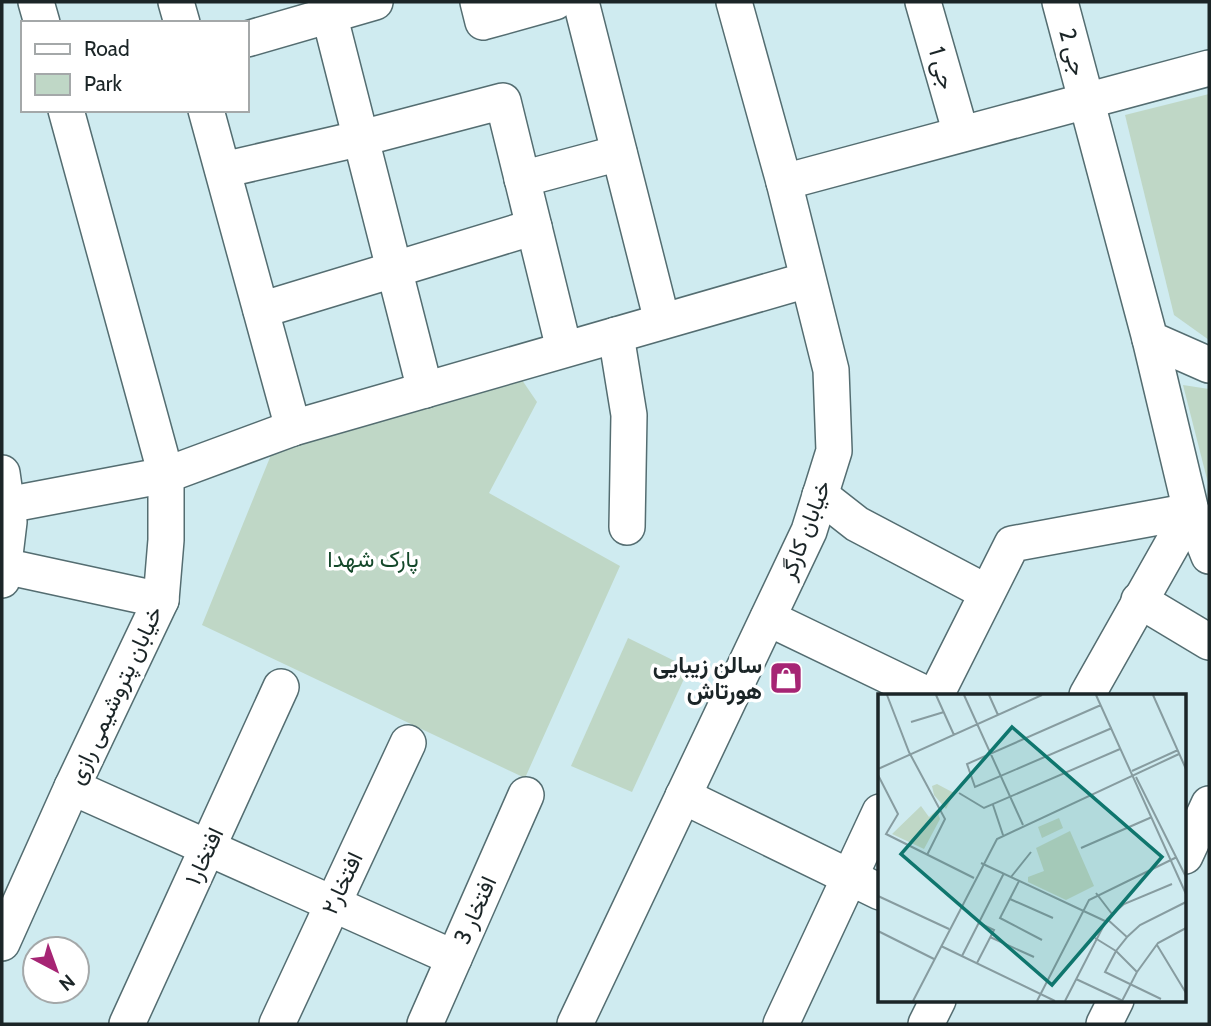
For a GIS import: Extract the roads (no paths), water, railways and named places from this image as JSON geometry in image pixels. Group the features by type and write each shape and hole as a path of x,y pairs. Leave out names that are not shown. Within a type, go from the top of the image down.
{"street":[{"path":"36,2 41,21"},
{"path":"176,2 181,21"},
{"path":"248,39 328,8 375,2"},
{"path":"478,2 484,22 555,2"},
{"path":"581,2 662,321"},
{"name":"خیابان کارگر","path":"587,1020 683,796 809,531 834,451 831,370 784,182 734,2"},
{"name":"جی 1","path":"923,2 961,134"},
{"name":"جی 2","path":"1060,2 1150,339 1191,511 1209,556"},
{"path":"328,8 425,390"},
{"path":"784,182 1209,68"},
{"path":"223,170 362,138 503,101 564,349"},
{"name":"خیابان پتروشیمی رازی","path":"2,943 72,787 161,600 166,540 166,475 67,112"},
{"path":"207,112 293,428"},
{"path":"522,179 619,153"},
{"path":"261,310 534,227"},
{"path":"161,600 3,573 5,505 166,475 293,428 807,280"},
{"path":"616,335 629,415 627,527"},
{"path":"1150,339 1209,365"},
{"path":"820,495 857,524 986,592"},
{"path":"936,694 1012,544 1191,511"},
{"path":"1088,694 1191,511"},
{"path":"1139,600 1209,642"},
{"path":"768,618 926,694"},
{"name":"افتخار۱","path":"127,1024 281,687"},
{"name":"افتخار۲","path":"277,1024 408,743"},
{"path":"72,787 454,958"},
{"name":"افتخار 3","path":"425,1024 526,795"},
{"path":"683,796 865,884"},
{"path":"781,1024 865,884 878,822"},
{"path":"926,1024 937,1002"},
{"path":"1104,1024 1115,1002"}],"place":[{"name":"سالن زیبایی هورتاش","path":"786,678"}],"park label":[{"name":"پارک شهدا","path":"373,559"}]}
